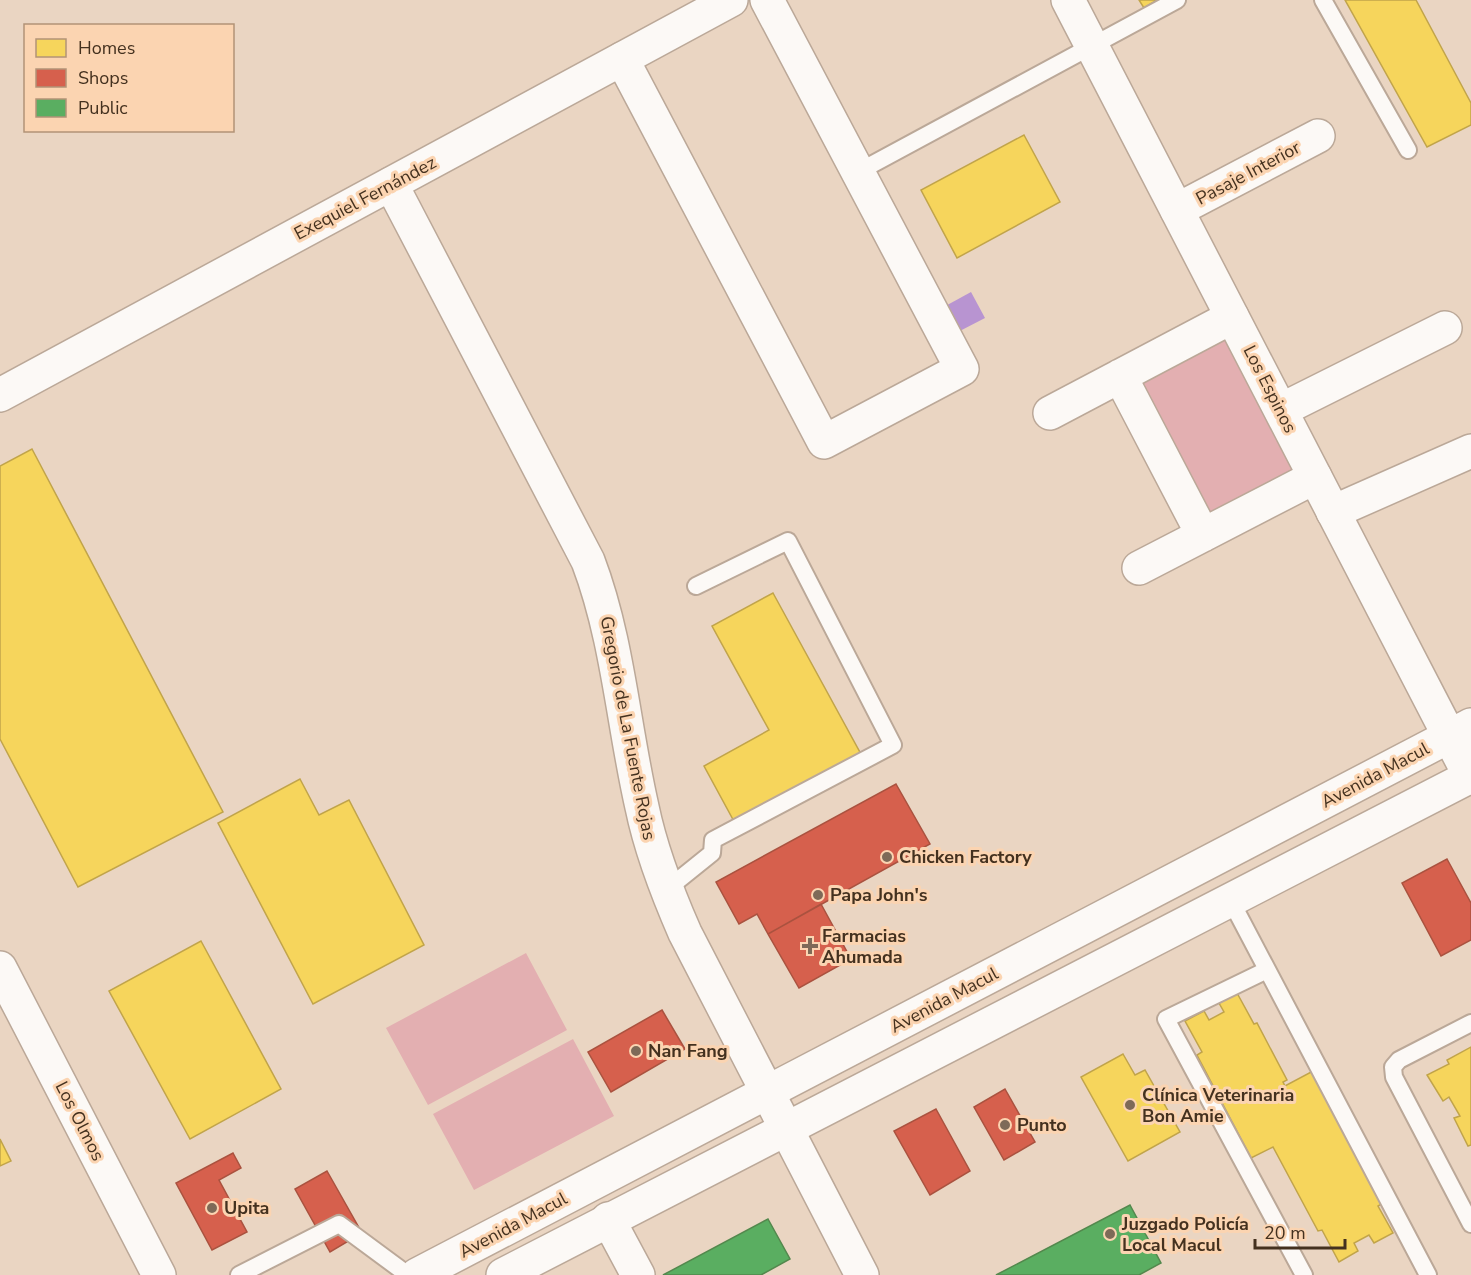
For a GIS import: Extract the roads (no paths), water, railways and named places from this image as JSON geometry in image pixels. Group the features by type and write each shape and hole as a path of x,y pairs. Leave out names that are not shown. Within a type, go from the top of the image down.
{"street":[{"name":"Exequiel Fernández","path":"0,395 731,0"},
{"path":"622,59 824,442 962,369 767,0"},
{"name":"Los Espinos","path":"1068,0 1333,512 1460,731 1471,777"},
{"name":"Pasaje Interior","path":"1177,210 1318,136"},
{"name":"Gregorio de La Fuente Rojas","path":"391,184 588,561 606,613 642,807 666,890 862,1275"},
{"path":"1050,413 1232,317"},
{"path":"1281,410 1445,328"},
{"path":"1120,376 1203,535"},
{"path":"1333,512 1471,452"},
{"path":"1139,568 1315,477"},
{"name":"Avenida Macul","path":"417,1275 1460,731"},
{"path":"502,1275 1471,777"},
{"name":"Los Olmos","path":"0,968 159,1275"},
{"path":"608,1219 638,1275"}],"lane":[{"path":"858,172 1177,0"},
{"path":"1323,0 1408,150"},
{"path":"666,890 712,853 713,840 893,745 788,542 696,586"},
{"path":"1231,901 1428,1275"},
{"path":"1268,970 1166,1019 1304,1275"},
{"path":"1471,1023 1399,1060 1393,1067 1394,1077 1471,1224"},
{"path":"239,1275 339,1224 408,1275"}],"place":[{"name":"Chicken Factory","path":"887,857"},
{"name":"Papa John's","path":"818,895"},
{"name":"Farmacias Ahumada","path":"810,946"},
{"name":"Nan Fang","path":"636,1051"},
{"name":"Clínica Veterinaria Bon Amie","path":"1130,1105"},
{"name":"Punto","path":"1005,1125"},
{"name":"Upita","path":"212,1208"},
{"name":"Juzgado Policía Local Macul","path":"1110,1234"}]}
